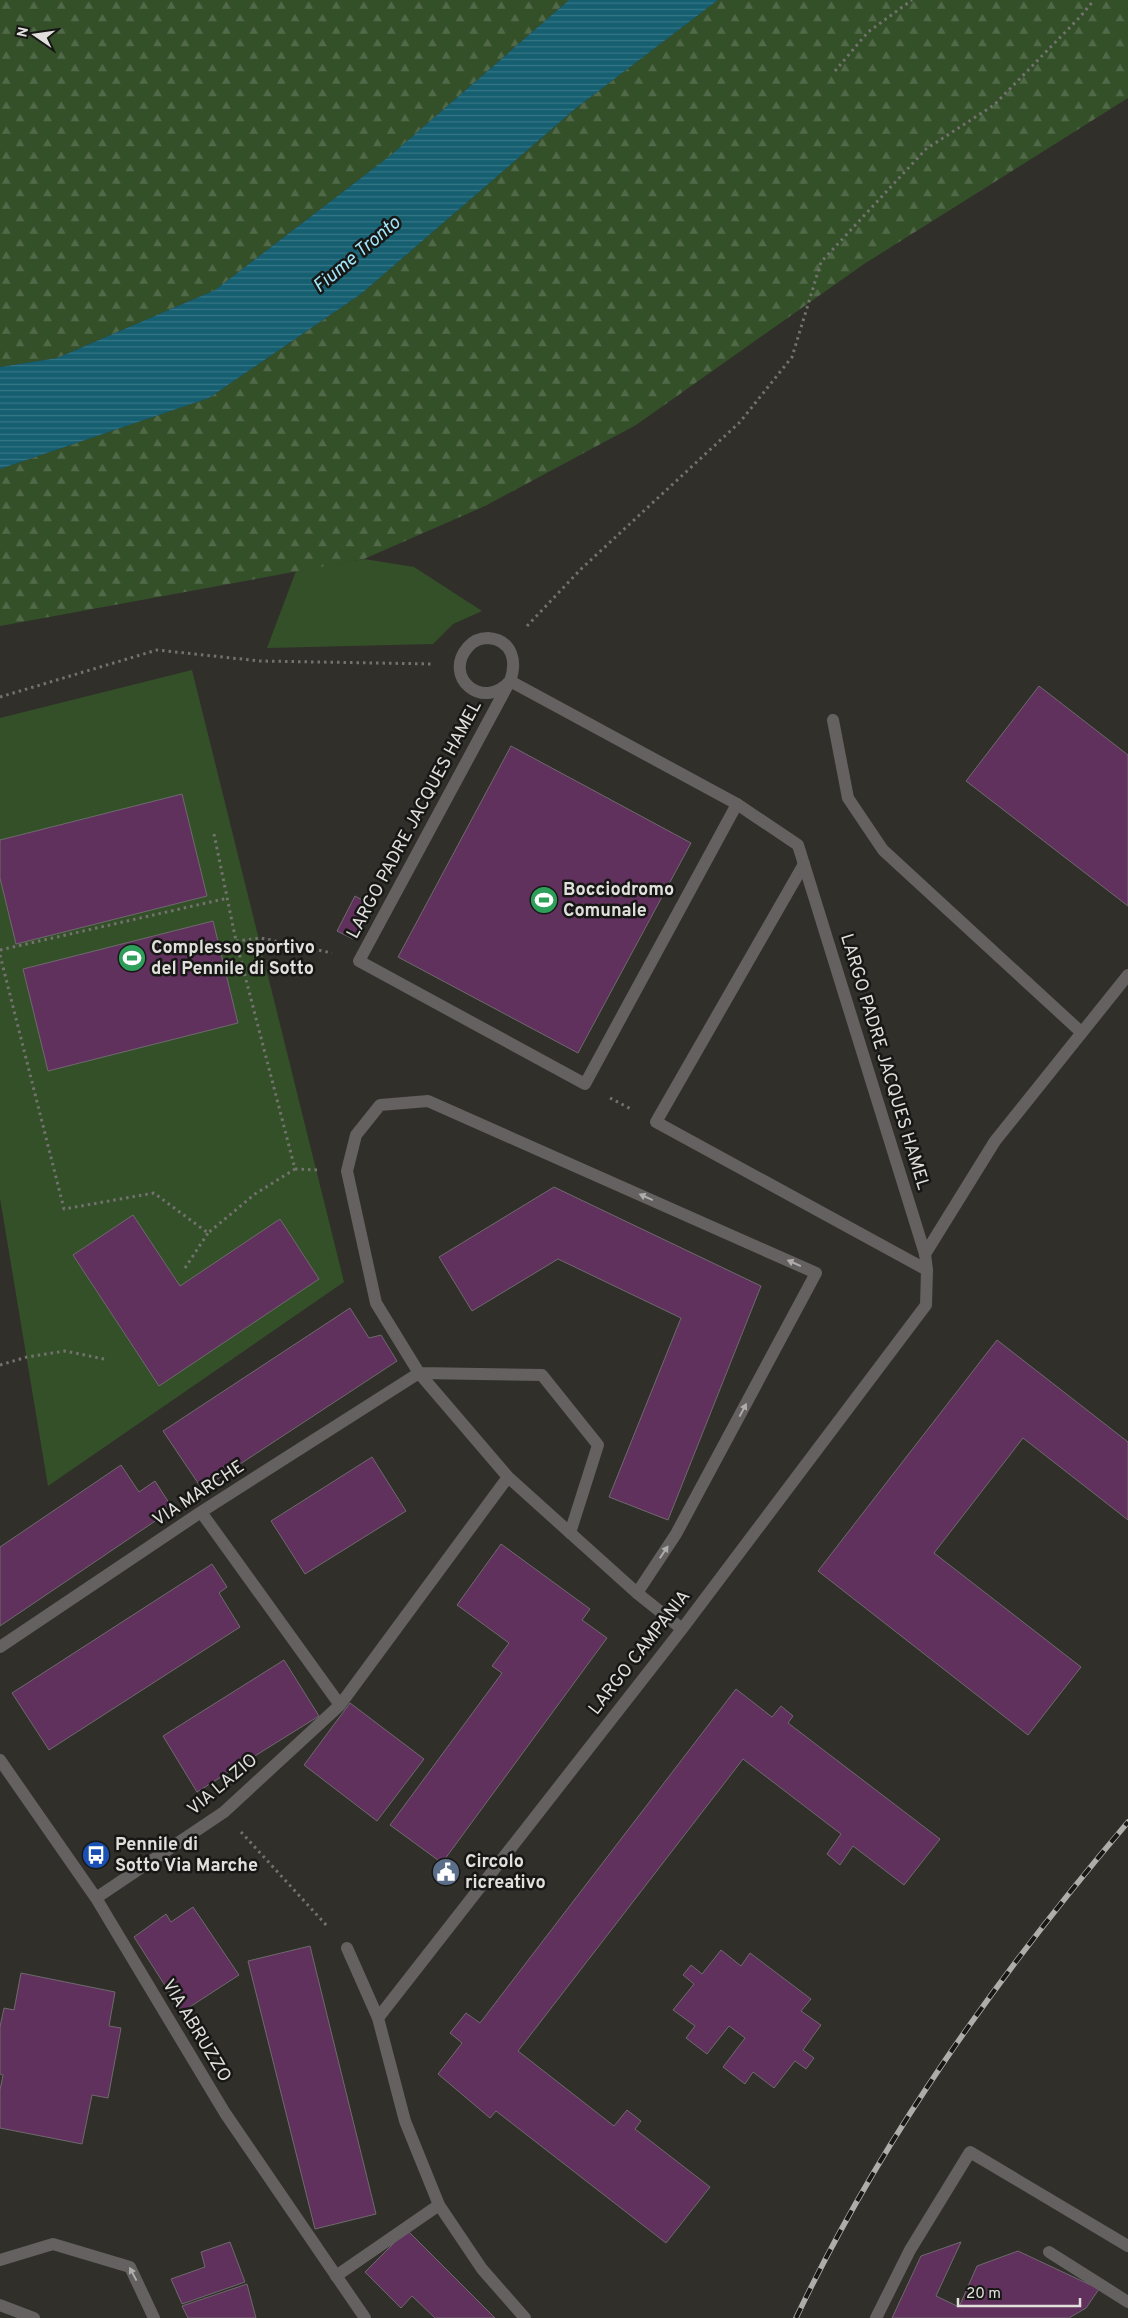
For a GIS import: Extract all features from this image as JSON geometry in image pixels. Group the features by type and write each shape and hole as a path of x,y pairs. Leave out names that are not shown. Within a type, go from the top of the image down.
{"street":[{"path":"459,665 463,653 470,644 480,639 498,640 507,646"},
{"name":"LARGO PADRE JACQUES HAMEL","path":"507,646 514,658 515,669 510,681 359,961 585,1084"},
{"name":"LARGO PADRE JACQUES HAMEL","path":"459,665 461,676 466,684 483,694 493,693 504,688 510,681"},
{"name":"LARGO PADRE JACQUES HAMEL","path":"510,681 737,804 798,845 925,1254 928,1270 926,1305"},
{"path":"833,720 848,798 883,850 1081,1032"},
{"path":"585,1084 737,804"},
{"path":"804,864 656,1122 928,1270"},
{"path":"925,1254 995,1141 1128,975"},
{"path":"637,1592 676,1534 816,1273 428,1101 380,1106 356,1135 347,1170 376,1303 419,1373 508,1477 637,1592 682,1629"},
{"name":"LARGO CAMPANIA","path":"378,2018 682,1629 926,1305"},
{"path":"419,1373 542,1374 598,1445 570,1532"},
{"name":"VIA MARCHE","path":"0,1647 201,1512 419,1373"},
{"name":"VIA LAZIO","path":"96,1898 224,1812 340,1705 508,1477"},
{"path":"201,1512 340,1705"},
{"name":"VIA ABRUZZO","path":"0,1760 96,1898 225,2113 364,2318"},
{"path":"347,1948 378,2018 405,2121 439,2204 482,2269 525,2318"},
{"path":"876,2318 910,2250 970,2152 1128,2246"},
{"path":"336,2276 439,2204"},
{"path":"0,2260 53,2244 130,2267 154,2318"},
{"path":"1049,2252 1128,2302"},
{"path":"0,2305 34,2318"}],"path":[{"path":"835,71 868,32 912,0"},
{"path":"507,646 581,569 740,422 792,357 821,262 926,150 994,105 1080,17 1094,0"},
{"path":"0,697 157,650 260,662 459,665"},
{"path":"185,1268 208,1233 255,1194 295,1169 236,941 214,834"},
{"path":"0,950 228,898"},
{"path":"236,941 261,938 320,950 359,961"},
{"path":"0,955 64,1209 154,1193 208,1233"},
{"path":"585,1084 656,1122"},
{"path":"0,1365 27,1357 65,1350 104,1358"},
{"path":"224,1812 347,1948"}],"green space":[{"path":"0,0 569,0 391,155 215,290 57,358 0,367"},
{"path":"718,0 1128,0 1128,98 864,264 636,425 485,506 364,559 0,626 0,469 209,398 361,294 575,109"},
{"path":"364,559 414,567 482,611 453,624 433,644 267,648 296,571"},
{"name":"Complesso sportivo del Pennile di Sotto","path":"192,670 344,1282 48,1486 0,1198 0,718"}],"water":[{"name":"Fiume Tronto","path":"569,0 718,0 575,109 361,294 209,398 0,469 0,367 57,358 215,290 391,155"}],"building":[{"path":"1039,686 1128,755 1128,906 966,781"},
{"name":"Bocciodromo Comunale","path":"511,746 691,843 578,1053 398,957"},
{"path":"182,794 207,896 16,944 0,878 0,840"},
{"path":"355,896 371,905 353,939 337,931"},
{"path":"213,921 238,1023 48,1071 23,969"},
{"path":"554,1187 761,1286 668,1520 609,1497 681,1318 558,1259 472,1311 439,1257"},
{"path":"133,1215 180,1286 280,1219 319,1279 159,1386 73,1255"},
{"path":"350,1308 369,1338 381,1335 397,1361 202,1489 163,1431"},
{"path":"997,1340 1128,1442 1128,1520 1023,1438 934,1553 1081,1667 1028,1735 818,1571"},
{"path":"372,1457 406,1511 305,1574 271,1521"},
{"path":"121,1465 139,1492 155,1481 173,1509 0,1626 0,1547"},
{"path":"501,1544 590,1609 582,1620 607,1638 442,1863 390,1825 502,1673 492,1666 509,1643 457,1605"},
{"path":"212,1564 227,1587 219,1593 240,1627 49,1750 12,1693"},
{"path":"284,1660 319,1716 197,1792 163,1736"},
{"path":"736,1689 772,1717 781,1706 793,1716 788,1723 940,1839 904,1885 853,1846 840,1865 827,1854 841,1834 743,1759 518,2051 614,2126 627,2110 641,2121 635,2129 710,2187 666,2243 496,2111 490,2118 438,2074 462,2043 450,2033 466,2013 480,2023"},
{"path":"350,1703 424,1759 377,1821 304,1765"},
{"path":"193,1907 239,1975 182,2012 134,1937 166,1914 171,1922"},
{"path":"310,1946 376,2214 315,2229 248,1961"},
{"path":"721,1950 741,1966 750,1953 811,1999 801,2011 821,2025 803,2050 814,2058 806,2069 795,2061 774,2088 753,2072 745,2084 723,2067 745,2038 729,2026 707,2054 686,2038 695,2026 673,2010 694,1984 683,1975 691,1965 702,1974"},
{"path":"21,1973 115,1992 109,2026 121,2028 108,2098 92,2095 82,2144 0,2128 0,2090 3,2075 0,2074 0,2027 4,2008 14,2010"},
{"path":"407,2230 495,2318 435,2318 412,2296 401,2308 365,2272"},
{"path":"230,2242 245,2282 182,2304 171,2279 205,2267 201,2252"},
{"path":"961,2242 936,2296 959,2307 977,2266 1018,2251 1099,2289 1086,2308 1069,2318 892,2318 921,2256"},
{"path":"247,2284 256,2318 188,2318 182,2306"}],"railway":[{"path":"796,2318 866,2186 946,2059 1034,1938 1128,1822"}],"place":[{"name":"Bocciodromo Comunale","path":"544,900"},
{"name":"Complesso sportivo del Pennile di Sotto","path":"132,958"},
{"name":"Pennile di Sotto Via Marche","path":"96,1855"},
{"name":"Circolo ricreativo","path":"446,1872"}]}
